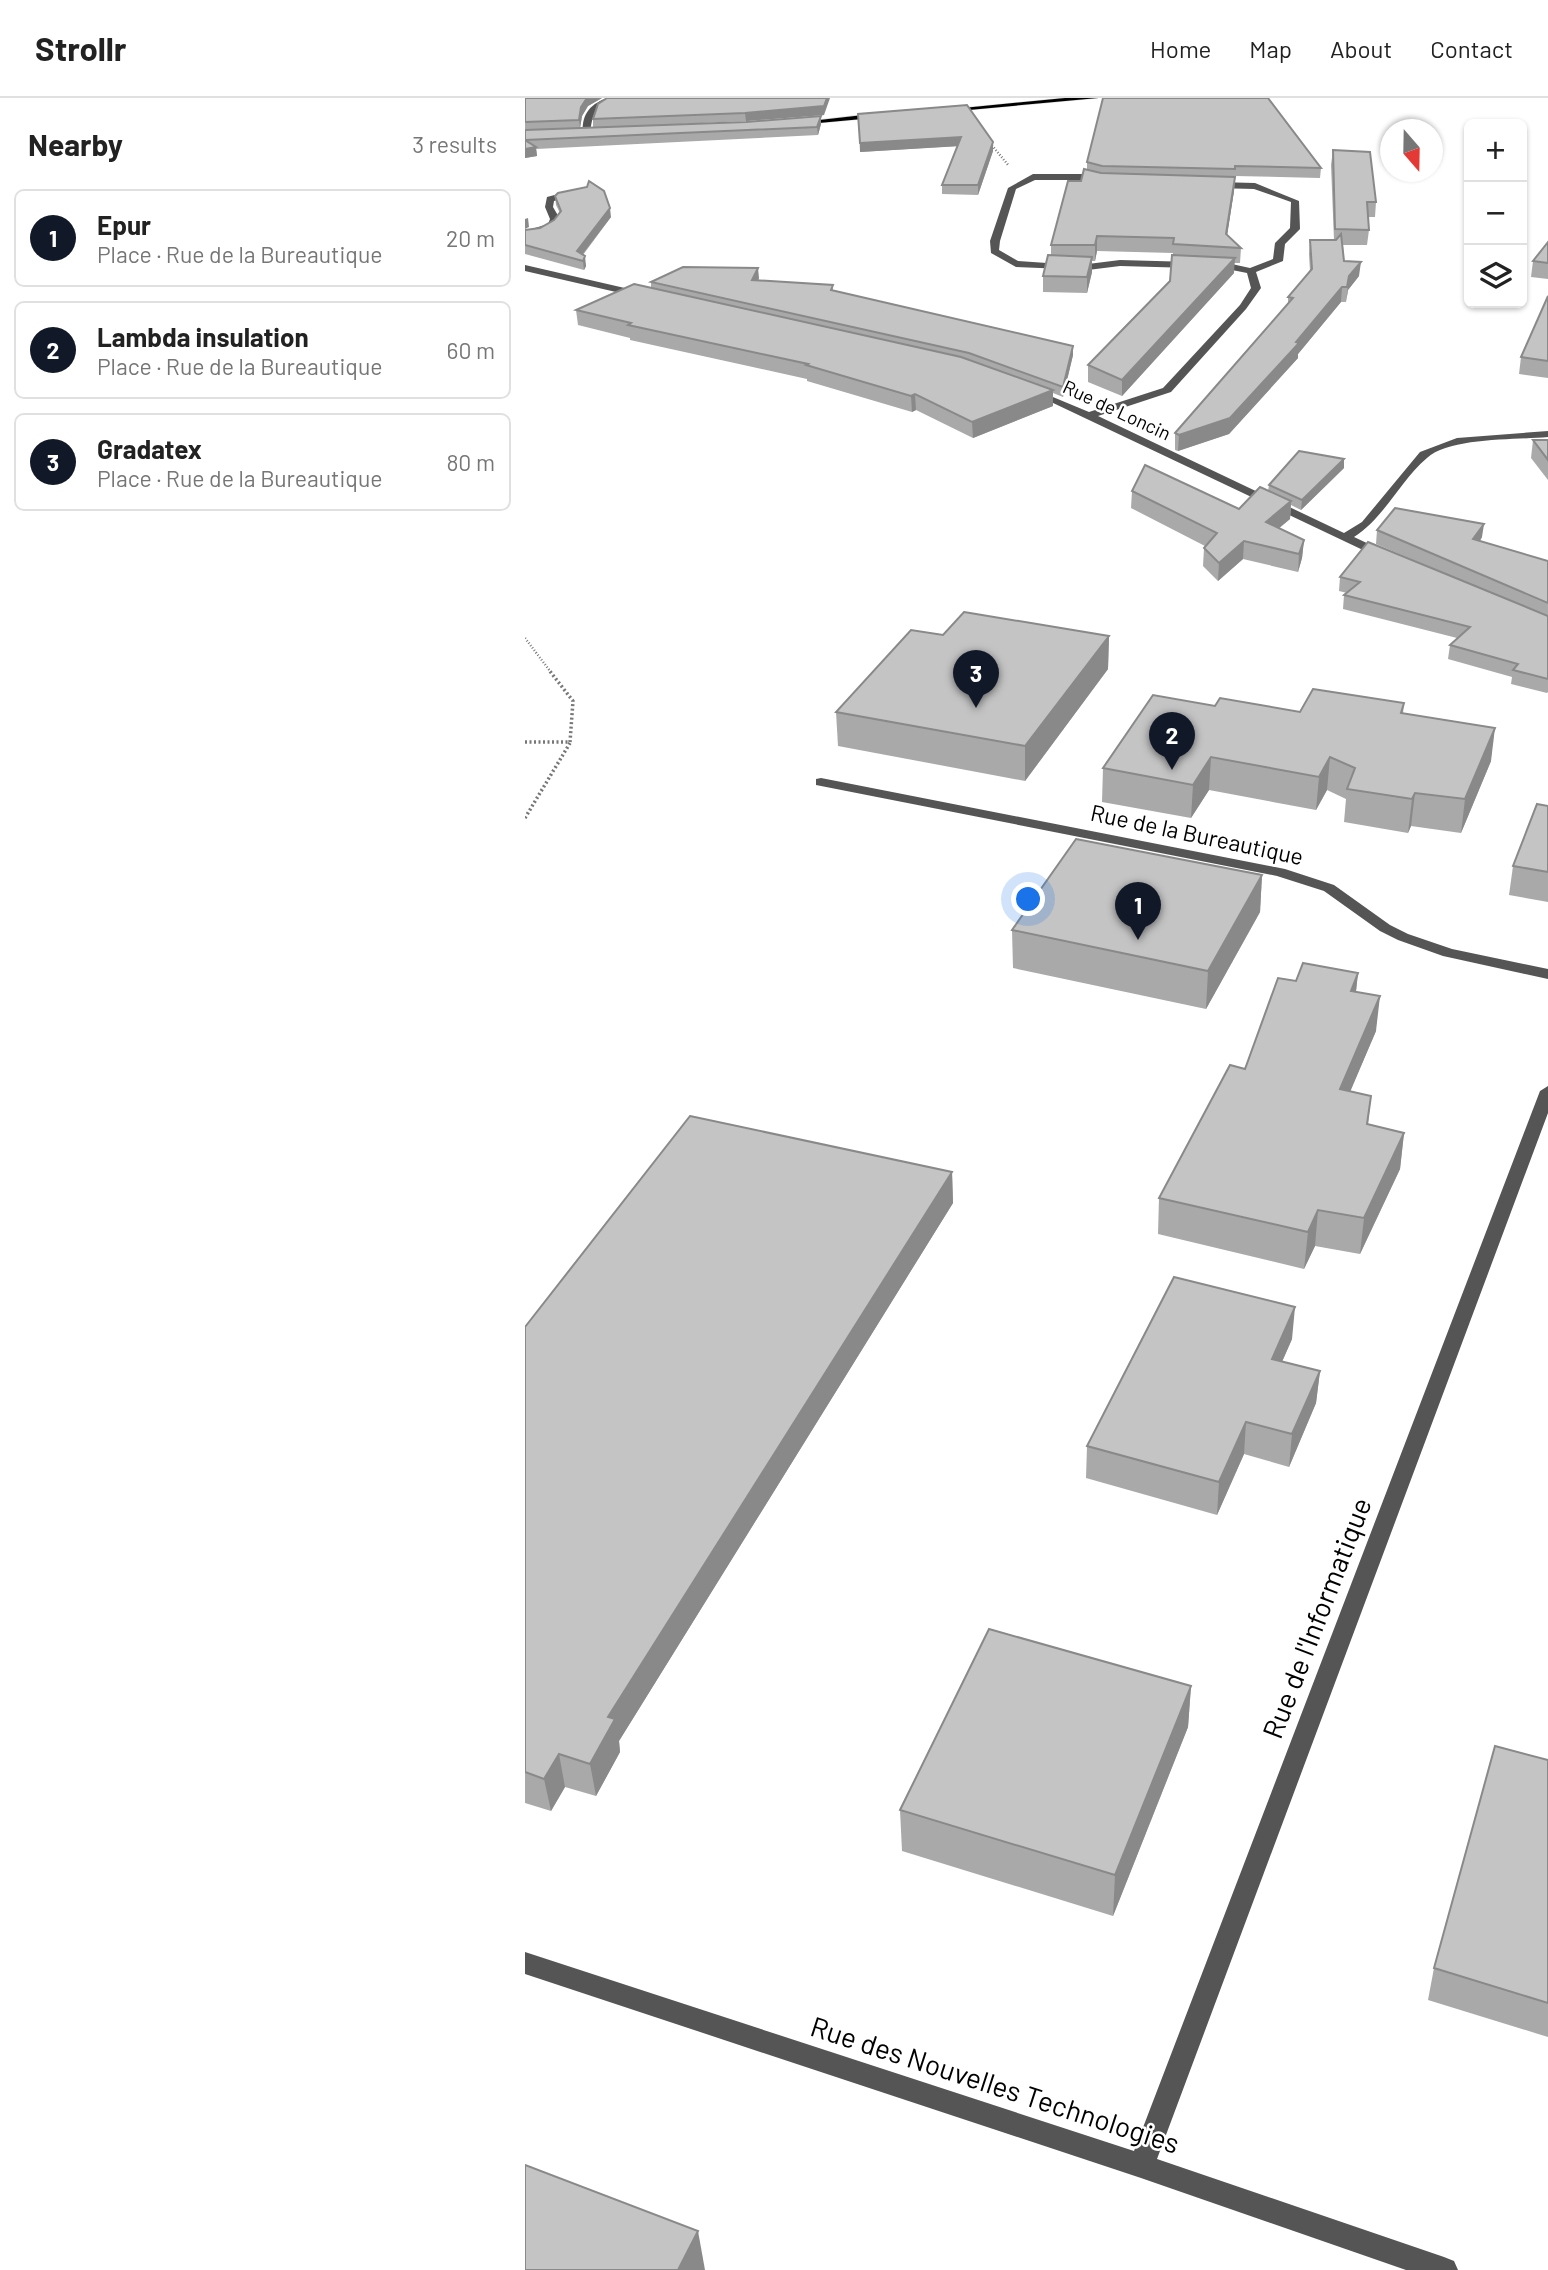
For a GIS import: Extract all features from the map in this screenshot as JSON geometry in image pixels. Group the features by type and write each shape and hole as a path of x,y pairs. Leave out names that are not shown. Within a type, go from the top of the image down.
{"main road":[{"path":"933,111 1094,98"},
{"path":"792,123 896,114"},
{"path":"574,134 599,134"}],"street":[{"path":"586,134 589,116 595,105 614,98"},
{"path":"1033,177 1255,186 1294,201 1295,229 1280,243 1278,261 1251,271 1227,266 1120,263 1088,267 1016,264 994,251 1012,188 1033,177"},
{"path":"525,234 537,233 552,226 555,219 549,207 550,199 566,193 585,191"},
{"path":"525,268 654,298"},
{"path":"1088,416 1167,390 1244,307 1256,288 1251,271"},
{"name":"Rue de Loncin","path":"1016,386 1088,416 1396,561"},
{"path":"1346,537 1366,524 1423,454 1457,441 1548,434"},
{"name":"Rue de la Bureautique","path":"821,782 1280,872 1329,888 1402,937 1448,953 1548,974"},
{"name":"Rue de l'Informatique","path":"1141,2166 1548,1091"},
{"name":"Rue des Nouvelles Technologies","path":"525,1963 1141,2166 1444,2270"}],"path":[{"path":"957,109 1013,171 1025,180"},
{"path":"525,638 573,701 570,742 525,818"},
{"path":"525,742 570,742"}],"building":[{"path":"525,98 587,98 581,107 579,120 525,122"},
{"path":"607,98 827,98 824,106 745,113 593,119 598,104"},
{"path":"1103,98 1268,98 1321,168 1102,166 1087,162"},
{"path":"967,105 993,142 978,185 942,185 961,137 860,143 858,114"},
{"path":"821,116 817,127 525,140 525,130 746,122"},
{"path":"525,140 536,147 525,149"},
{"path":"1333,150 1370,152 1376,202 1367,202 1369,230 1335,229"},
{"path":"1084,169 1101,173 1235,177 1226,234 1241,248 1173,244 1174,238 1097,236 1095,245 1051,245 1068,181 1081,181"},
{"path":"589,181 604,191 610,208 577,251 585,256 583,261 525,245 525,230 540,228 554,220 561,211 555,196 558,193 587,187"},
{"path":"1341,234 1344,261 1361,262 1349,276 1347,287 1342,287 1296,342 1299,343 1230,418 1179,435 1175,433 1293,298 1288,297 1312,269 1310,240 1336,240"},
{"path":"1548,242 1548,263 1533,261"},
{"path":"1048,255 1092,257 1087,277 1043,276"},
{"path":"1172,255 1235,258 1122,380 1088,365 1170,281"},
{"path":"683,267 758,268 752,280 833,285 831,290 1073,346 1063,387 969,353 651,282"},
{"path":"634,284 961,357 1053,390 972,422 915,394 911,396 806,365 808,364 628,325 631,323 576,310"},
{"path":"1548,296 1548,361 1521,357"},
{"path":"1533,440 1548,440 1548,460"},
{"path":"1299,451 1344,459 1302,500 1269,485"},
{"path":"1145,465 1239,509 1260,487 1291,501 1266,522 1304,540 1299,554 1244,541 1219,563 1204,548 1217,533 1132,491"},
{"path":"1395,508 1484,524 1473,539 1548,561 1548,603 1377,530"},
{"path":"1368,542 1548,616 1548,679 1513,670 1518,664 1450,645 1470,627 1344,595 1360,582 1340,577"},
{"path":"964,612 1109,636 1025,746 836,712 911,630 943,635"},
{"path":"1313,689 1404,703 1401,713 1495,728 1465,799 1415,793 1412,799 1347,789 1355,768 1330,757 1319,777 1211,757 1193,785 1103,768 1153,695 1215,706 1220,698 1300,712"},
{"path":"1537,804 1548,806 1548,872 1513,866"},
{"path":"1076,839 1262,875 1208,971 1012,930"},
{"path":"1303,963 1358,973 1351,991 1380,996 1340,1089 1371,1096 1367,1124 1404,1133 1364,1218 1318,1210 1308,1232 1159,1198 1230,1065 1245,1069 1278,978 1296,981"},
{"path":"690,1116 952,1172 608,1717 615,1719 590,1764 559,1754 544,1779 525,1772 525,1327"},
{"path":"1174,1277 1295,1307 1272,1359 1320,1371 1292,1434 1246,1422 1219,1482 1087,1446"},
{"path":"989,1629 1191,1686 1115,1875 900,1810"},
{"path":"1495,1746 1548,1760 1548,2003 1434,1968"},
{"path":"525,2165 698,2231 678,2270 525,2270"}],"place":[{"name":"Gradatex","path":"976,708"},
{"name":"Lambda insulation","path":"1172,770"},
{"name":"Epur","path":"1138,940"}]}
